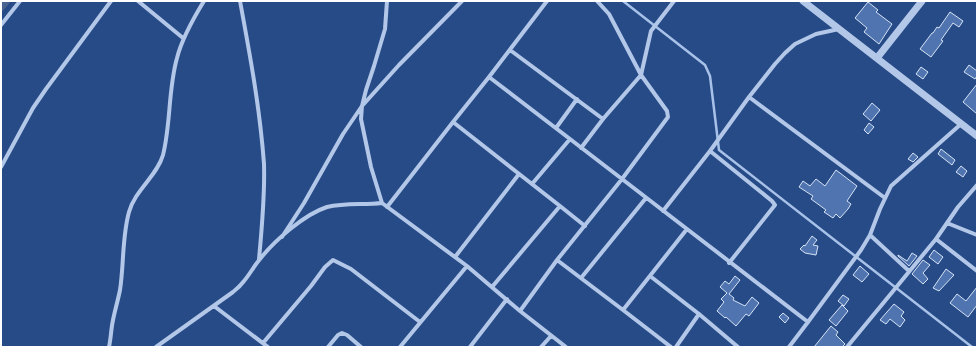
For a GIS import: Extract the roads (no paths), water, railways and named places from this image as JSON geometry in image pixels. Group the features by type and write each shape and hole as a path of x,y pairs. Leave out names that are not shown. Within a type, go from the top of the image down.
{"street":[{"path":"1,25 20,1"},
{"path":"1,167 33,108 111,1"},
{"path":"138,1 183,38"},
{"path":"109,347 120,290 126,230 130,210 139,192 154,174 163,157 167,138 176,59 183,38 204,1"},
{"path":"240,1 257,97 264,164 264,210 259,259"},
{"path":"387,1 385,29 366,90 362,106 361,119 382,203 467,266 520,311 566,347"},
{"path":"282,237 304,203 343,134 362,106 399,65 462,1"},
{"path":"387,207 547,1"},
{"path":"520,311 557,260 622,179 668,117 666,111 641,75 609,14 597,1"},
{"path":"581,148 603,119 641,75 651,31 674,1"},
{"path":"803,1 977,136"},
{"path":"877,58 922,1"},
{"path":"663,211 775,64 795,44 816,34 840,29"},
{"path":"510,50 603,119"},
{"path":"489,77 729,263 808,322"},
{"path":"749,97 885,198"},
{"path":"556,128 577,99"},
{"path":"453,122 585,226"},
{"path":"789,347 858,254 870,235 885,198 892,186 961,124"},
{"path":"532,184 570,139"},
{"path":"710,151 772,201 775,206 729,263"},
{"path":"455,257 519,174"},
{"path":"847,347 936,239 977,185"},
{"path":"581,278 646,198"},
{"path":"158,347 233,292 244,282 259,259 300,221 312,213 327,207 382,203"},
{"path":"492,287 560,206"},
{"path":"947,223 977,235"},
{"path":"623,310 687,229"},
{"path":"870,235 909,271"},
{"path":"936,239 977,270"},
{"path":"263,343 311,286 325,266 333,260 351,269 420,322"},
{"path":"557,260 671,347"},
{"path":"400,347 467,266"},
{"path":"650,276 738,347"},
{"path":"470,347 507,299"},
{"path":"214,306 268,347"},
{"path":"676,347 699,314"},
{"path":"328,347 338,335 342,333 347,335 361,347"},
{"path":"541,347 551,336"}],"waterway":[{"path":"1,7 6,1"},
{"path":"623,1 705,65 710,76 719,150 972,347"}]}
